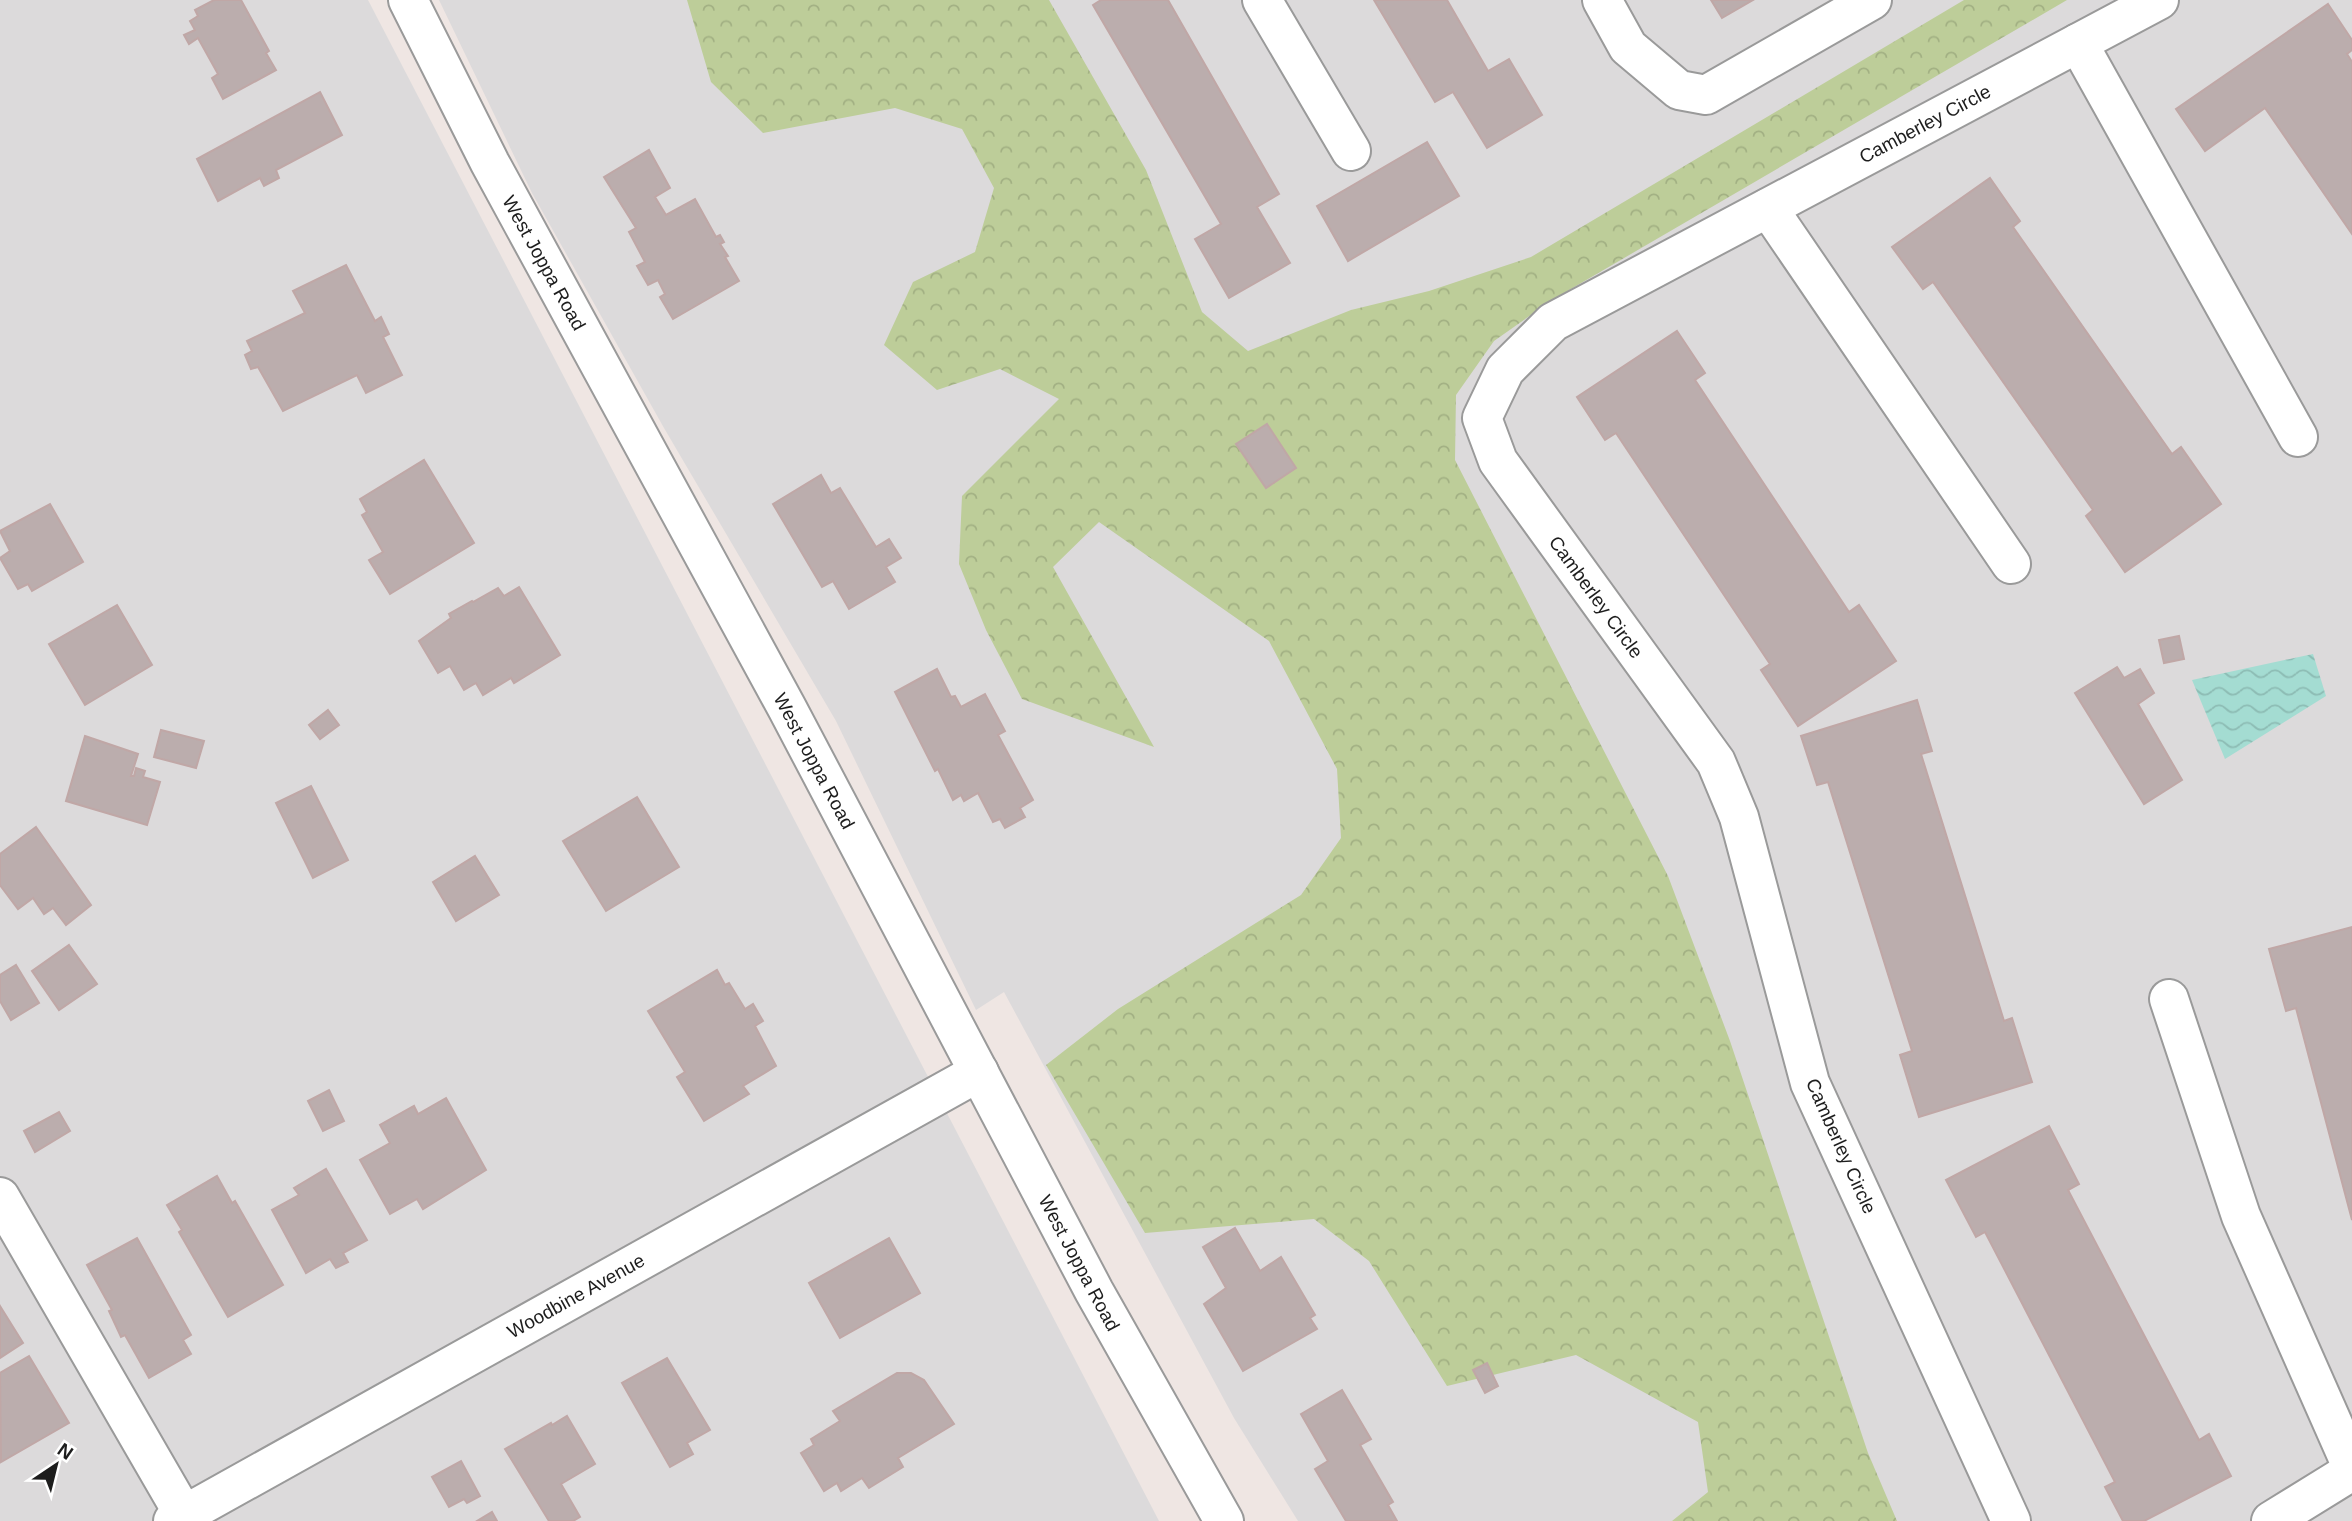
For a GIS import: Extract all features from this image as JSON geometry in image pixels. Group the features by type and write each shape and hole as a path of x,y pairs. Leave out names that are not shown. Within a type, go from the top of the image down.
{"street":[{"name":"West Joppa Road","path":"408,0 490,163 787,708 1117,1335 1224,1521"},
{"path":"1262,0 1351,151"},
{"path":"1602,0 1628,47 1655,72 1679,90 1706,94 1872,0"},
{"name":"Camberley Circle","path":"2011,1521 1810,1083 1739,817 1716,762 1498,461 1482,418 1505,370 1553,322 2159,0"},
{"path":"2078,43 2298,437"},
{"path":"1768,208 2011,564"},
{"path":"2169,999 2241,1216 2352,1469 2271,1521"},
{"name":"Woodbine Avenue","path":"179,1518 979,1072"},
{"path":"0,1197 179,1518"}],"shaded area":[{"path":"0,0 368,0 1159,1521 0,1521"},
{"path":"439,0 2352,0 2352,1521 1298,1521 1234,1418 1004,992 976,1010 836,721 664,428 532,193"}],"green space":[{"path":"687,0 1049,0 1146,170 1202,312 1248,351 1351,310 1429,291 1531,257 1964,0 2067,0 1552,300 1494,341 1456,395 1455,460 1668,876 1730,1041 1868,1453 1897,1521 1672,1521 1708,1492 1698,1422 1576,1355 1447,1386 1369,1261 1314,1219 1145,1233 1046,1065 1118,1009 1301,895 1341,838 1337,769 1269,641 1099,522 1053,567 1154,747 1022,699 986,630 959,564 962,496 1059,399 1000,369 937,390 884,345 913,282 975,252 994,188 962,129 895,108 763,133 711,82"}],"water":[{"path":"2313,654 2326,696 2225,759 2192,680"}],"building":[{"path":"214,0 241,0 269,51 266,53 276,70 223,99 212,78 218,74 198,38 189,44 184,35 195,30 190,21 198,16 195,10"},
{"path":"1101,0 1168,0 1279,194 1257,207 1290,263 1229,298 1195,239 1221,224 1093,5"},
{"path":"1374,0 1447,0 1488,71 1509,59 1542,115 1487,148 1453,92 1435,102"},
{"path":"1711,0 1753,0 1722,18"},
{"path":"2328,4 2352,40 2352,50 2347,54 2352,62 2352,234 2265,108 2205,151 2176,109"},
{"path":"320,92 342,135 276,170 279,178 264,186 260,178 218,201 197,159"},
{"path":"1427,142 1459,196 1348,261 1317,206"},
{"path":"649,150 670,188 655,197 666,215 695,199 716,237 720,235 724,242 720,244 728,256 725,257 739,281 673,319 660,297 665,294 658,280 648,285 637,266 645,262 629,232 636,228 604,177"},
{"path":"1990,178 2020,221 2013,227 2172,454 2181,447 2221,504 2125,572 2086,516 2093,510 1933,282 1923,289 1892,247"},
{"path":"346,265 375,321 381,317 389,334 383,337 402,375 366,393 357,375 283,411 258,367 251,369 245,355 252,351 247,341 305,313 293,291"},
{"path":"1677,331 1705,373 1695,380 1849,612 1859,605 1896,661 1798,726 1761,670 1770,664 1616,433 1605,440 1577,397"},
{"path":"1267,424 1296,468 1266,488 1236,444"},
{"path":"424,460 474,543 390,594 369,560 383,552 362,515 367,512 360,499"},
{"path":"821,475 831,493 840,488 876,547 889,539 901,558 886,567 895,582 849,609 833,581 822,587 773,504"},
{"path":"50,504 83,562 32,591 28,584 18,589 0,558 10,551 0,531"},
{"path":"519,587 560,655 514,683 511,678 483,695 476,683 464,690 450,666 438,673 419,641 451,618 449,614 472,601 498,588 504,596"},
{"path":"117,605 152,665 85,705 49,644"},
{"path":"2179,636 2184,659 2164,663 2159,640"},
{"path":"2117,667 2124,678 2140,669 2154,693 2138,704 2182,780 2144,804 2075,693"},
{"path":"937,669 951,697 955,696 961,707 985,694 1005,731 998,735 1033,800 1020,808 1025,817 1005,828 1000,819 993,822 978,793 964,801 961,795 953,800 938,769 935,771 895,692"},
{"path":"1917,700 1932,751 1921,754 2004,1021 2012,1018 2032,1082 1919,1117 1900,1055 1912,1051 1828,782 1817,785 1801,736"},
{"path":"328,710 339,725 320,739 309,725"},
{"path":"161,730 204,741 196,768 154,757"},
{"path":"85,736 138,754 131,776 134,776 136,768 145,771 143,777 160,782 147,825 66,801"},
{"path":"311,786 348,860 313,878 276,803"},
{"path":"637,797 679,867 606,911 563,841"},
{"path":"36,827 91,905 66,925 53,908 44,914 33,898 18,909 0,885 0,854"},
{"path":"475,856 499,895 456,921 433,882"},
{"path":"2352,927 2352,1220 2296,1008 2286,1011 2269,949"},
{"path":"69,945 97,984 59,1010 32,971"},
{"path":"16,965 39,1003 11,1020 0,1001 0,975"},
{"path":"717,970 725,985 729,983 745,1009 753,1004 763,1021 755,1026 776,1066 743,1086 749,1094 704,1121 677,1077 685,1072 648,1011"},
{"path":"329,1090 344,1121 323,1131 308,1101"},
{"path":"446,1098 486,1170 423,1209 417,1199 390,1214 360,1160 390,1143 380,1125 414,1106 418,1114"},
{"path":"59,1112 70,1131 35,1152 24,1131"},
{"path":"2049,1126 2079,1184 2068,1190 2199,1440 2209,1434 2231,1476 2144,1521 2123,1521 2105,1487 2115,1482 1985,1232 1976,1237 1946,1180"},
{"path":"326,1169 367,1240 343,1253 348,1262 336,1268 330,1259 306,1273 272,1210 299,1195 294,1188"},
{"path":"217,1176 232,1203 235,1201 283,1285 228,1317 179,1232 182,1230 167,1205"},
{"path":"1235,1228 1260,1271 1281,1257 1315,1315 1310,1318 1317,1329 1243,1371 1204,1304 1226,1288 1203,1247"},
{"path":"137,1238 191,1335 183,1340 191,1354 149,1378 125,1335 121,1337 109,1311 112,1310 87,1265"},
{"path":"889,1238 920,1293 840,1338 809,1283"},
{"path":"0,1306 23,1343 0,1358"},
{"path":"29,1356 69,1423 1,1462 0,1373"},
{"path":"667,1358 710,1430 687,1443 693,1454 670,1467 622,1383"},
{"path":"1487,1363 1498,1386 1485,1393 1473,1370"},
{"path":"897,1373 911,1373 924,1380 954,1424 898,1458 903,1467 869,1488 862,1478 841,1491 837,1483 824,1491 801,1453 814,1445 811,1439 840,1421 833,1411"},
{"path":"1342,1390 1371,1439 1360,1445 1393,1502 1388,1505 1397,1521 1346,1521 1315,1469 1328,1461 1301,1414"},
{"path":"567,1416 595,1464 561,1484 580,1517 573,1521 549,1521 505,1449"},
{"path":"461,1461 480,1496 467,1503 464,1499 449,1507 432,1477"},
{"path":"492,1512 497,1521 477,1521"}]}
